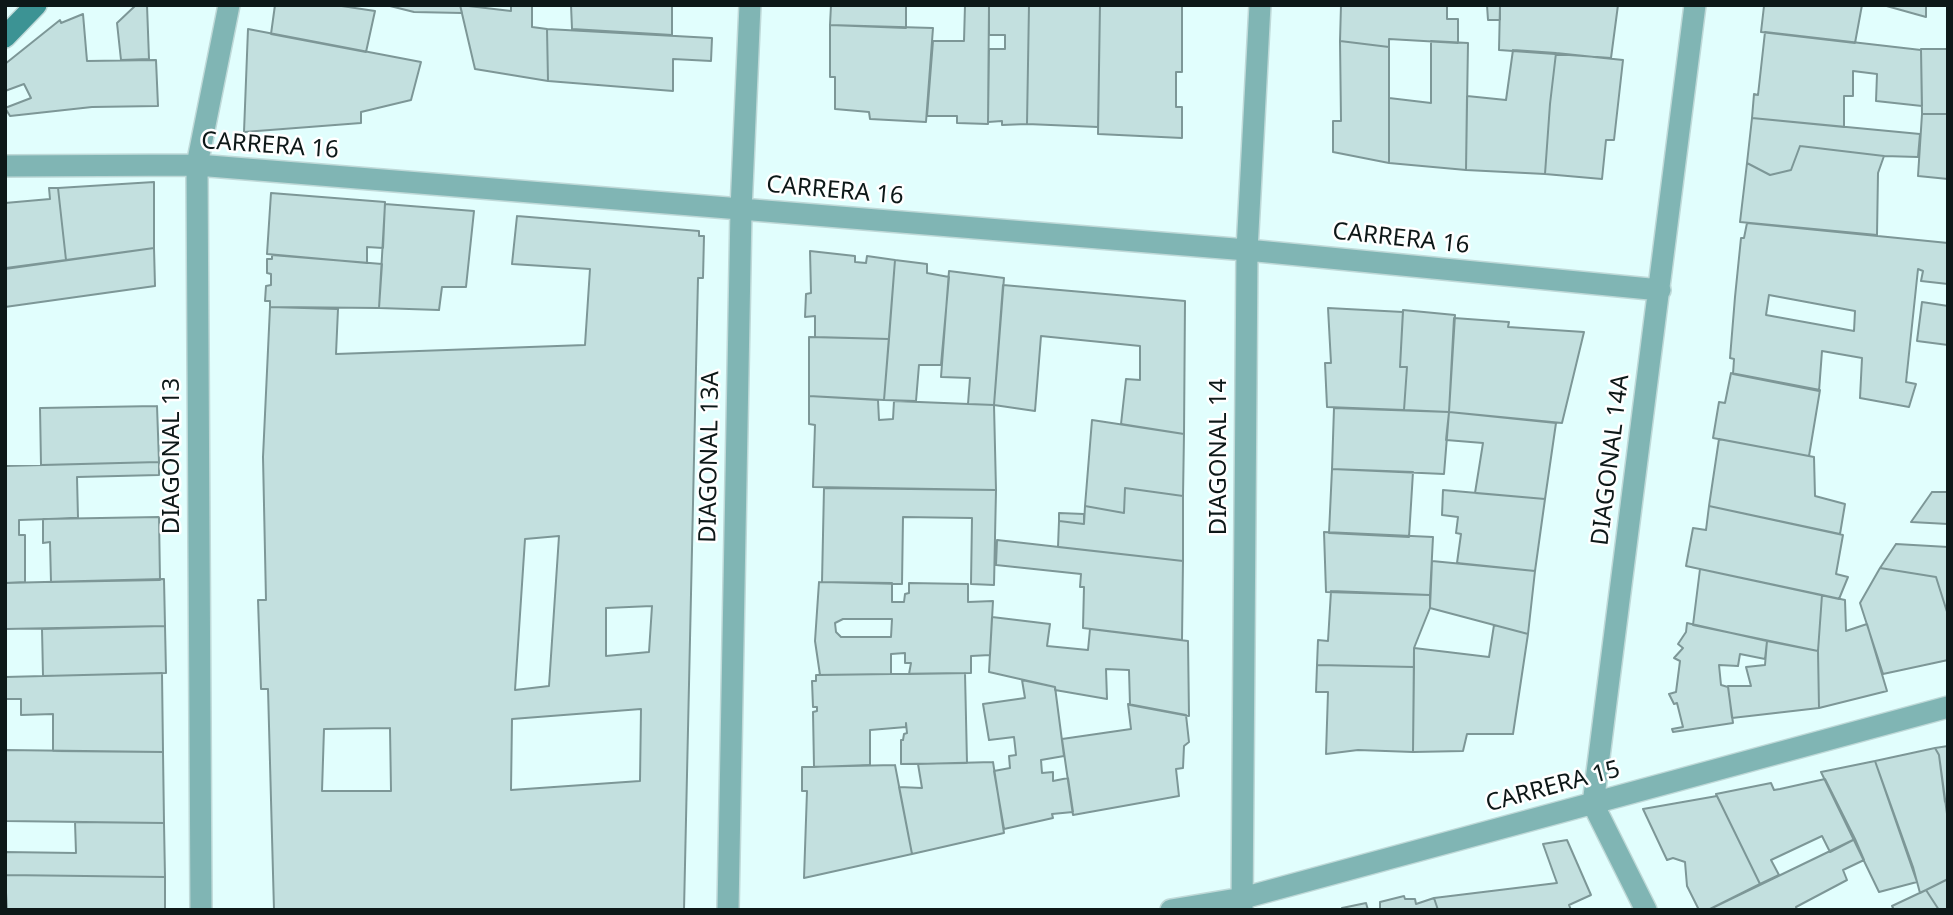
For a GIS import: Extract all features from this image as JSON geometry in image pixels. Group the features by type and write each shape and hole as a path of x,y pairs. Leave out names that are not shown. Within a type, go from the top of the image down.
{"street":[{"path":"5,37 36,5"},
{"name":"DIAGONAL 13","path":"201,910 197,166 229,5"},
{"name":"DIAGONAL 13A","path":"729,910 741,210 750,5"},
{"name":"DIAGONAL 14","path":"1242,904 1247,250 1260,5"},
{"name":"DIAGONAL 14A","path":"1592,804 1695,5"},
{"name":"CARRERA 16","path":"5,166 197,166 1247,250 1660,290"},
{"name":"CARRERA 15","path":"1171,910 1242,904 1592,804 1948,707"},
{"path":"1592,804 1646,910"}],"building":[{"path":"136,5 147,5 149,59 121,60 117,23"},
{"path":"275,5 335,5 375,11 366,52 271,34"},
{"path":"386,5 460,5 462,13 414,12"},
{"path":"460,5 511,11 511,5 532,5 532,27 547,29 548,81 475,69"},
{"path":"571,5 672,5 672,35 572,29"},
{"path":"831,5 906,5 906,28 830,25"},
{"path":"965,5 989,5 988,124 957,123 957,116 927,116 933,41 964,41"},
{"path":"989,5 1029,5 1027,124 1002,125 1002,121 988,122 989,49 1005,49 1005,35 989,35"},
{"path":"1029,5 1100,5 1098,127 1027,124"},
{"path":"1100,5 1182,5 1182,72 1176,72 1176,107 1182,107 1182,138 1098,134"},
{"path":"1341,5 1447,5 1447,19 1458,19 1458,43 1389,39 1389,47 1340,41"},
{"path":"1487,5 1500,5 1500,20 1488,20"},
{"path":"1500,5 1618,5 1611,58 1499,50"},
{"path":"1862,5 1855,43 1761,32 1764,6"},
{"path":"1883,5 1926,5 1926,17"},
{"path":"83,14 87,61 156,60 158,106 92,107 10,116 5,108 31,98 24,84 5,91 5,64 60,20 61,23"},
{"path":"830,25 933,28 926,122 870,119 869,112 835,109 835,77 830,77"},
{"path":"248,29 421,62 411,100 361,112 361,123 244,132"},
{"path":"547,29 712,38 711,61 673,59 673,91 548,81"},
{"path":"1765,32 1921,50 1922,106 1876,101 1877,74 1853,71 1853,96 1844,96 1844,127 1752,118 1754,94 1758,95"},
{"path":"1340,41 1389,47 1389,163 1333,152 1333,121 1341,121"},
{"path":"1431,41 1468,43 1466,170 1389,163 1389,98 1431,103"},
{"path":"1921,49 1948,49 1948,114 1922,114"},
{"path":"1513,50 1556,53 1545,174 1466,170 1467,96 1506,100"},
{"path":"1556,53 1623,60 1614,140 1606,140 1602,179 1545,174"},
{"path":"1922,114 1948,114 1948,179 1918,176"},
{"path":"1752,118 1920,134 1918,157 1884,156 1800,146 1791,170 1770,175 1747,163"},
{"path":"1800,146 1884,156 1878,173 1877,235 1740,222 1747,163 1770,175 1791,170"},
{"path":"154,182 154,248 66,260 58,188"},
{"path":"49,188 58,188 66,260 6,268 5,203 50,199"},
{"path":"271,193 385,202 383,248 367,247 367,263 267,254"},
{"path":"385,204 474,211 466,287 442,287 439,310 379,308"},
{"path":"517,216 699,231 699,236 704,236 703,278 698,278 684,910 274,910 268,689 261,689 258,600 266,600 263,457 270,307 338,309 336,354 585,345 590,269 512,264","holes":["559,536 549,686 515,690 525,539","652,606 649,652 606,656 606,608","641,709 640,781 511,790 512,719","390,728 391,791 322,791 324,729"]},
{"path":"1747,223 1948,243 1948,284 1921,281 1923,271 1918,269 1906,382 1916,384 1909,407 1860,398 1862,358 1822,351 1819,391 1733,374 1734,359 1730,358 1741,238 1744,238","holes":["1769,295 1855,311 1854,331 1766,315"]},
{"path":"154,248 155,286 5,307 5,269"},
{"path":"810,251 855,256 855,262 866,263 867,256 895,260 889,339 815,337 815,316 805,317 806,294 811,293"},
{"path":"272,255 382,264 379,308 270,307 270,301 265,301 266,286 271,285 271,274 267,273 267,259 272,259"},
{"path":"895,260 927,264 927,273 949,277 941,365 919,365 916,401 884,400"},
{"path":"949,271 1004,278 994,405 968,404 970,378 941,377"},
{"path":"1003,285 1185,301 1184,434 1121,424 1126,379 1140,380 1140,346 1041,336 1035,411 994,405"},
{"path":"1922,302 1948,306 1948,345 1917,341"},
{"path":"1328,308 1403,312 1400,367 1407,367 1404,410 1327,407 1325,363 1331,363"},
{"path":"1403,310 1455,315 1449,412 1404,410 1407,367 1400,367"},
{"path":"1454,318 1509,322 1508,327 1584,332 1562,423 1449,412"},
{"path":"809,337 889,339 884,400 809,396"},
{"path":"1731,373 1820,390 1809,456 1713,438 1719,402 1725,403"},
{"path":"809,396 878,400 879,420 893,419 894,401 994,405 996,490 813,487 815,425 809,424"},
{"path":"157,406 159,462 41,465 40,408"},
{"path":"1334,408 1449,412 1444,474 1332,469"},
{"path":"1449,412 1556,423 1545,499 1475,493 1483,443 1446,440"},
{"path":"1092,420 1184,434 1183,496 1125,488 1124,513 1085,506"},
{"path":"1719,439 1814,457 1815,496 1845,504 1840,534 1709,506"},
{"path":"159,462 159,475 77,477 78,518 19,520 19,535 25,535 25,582 5,583 5,466"},
{"path":"1332,469 1413,472 1409,537 1329,533"},
{"path":"824,488 996,490 994,585 971,584 972,518 903,517 902,584 822,582"},
{"path":"1125,488 1183,496 1183,561 1058,547 1059,521 1084,524 1085,506 1124,513"},
{"path":"1443,490 1545,499 1535,571 1457,563 1461,534 1456,533 1458,517 1442,515"},
{"path":"1932,492 1948,492 1948,524 1911,522"},
{"path":"1709,506 1843,535 1836,574 1848,577 1839,599 1686,566 1693,528 1706,530"},
{"path":"1059,513 1084,514 1084,524 1059,521"},
{"path":"159,517 160,580 51,582 50,542 43,543 43,519"},
{"path":"1324,532 1433,537 1430,595 1326,592"},
{"path":"997,540 1183,561 1182,640 1083,628 1084,587 1080,587 1081,574 996,565"},
{"path":"1896,544 1948,547 1948,615 1936,577 1880,568"},
{"path":"1432,561 1535,571 1528,634 1430,608"},
{"path":"1880,568 1936,577 1948,615 1948,660 1883,674 1860,603"},
{"path":"1700,569 1822,595 1818,651 1693,625"},
{"path":"164,579 165,626 5,629 5,583"},
{"path":"819,582 892,583 892,602 904,602 905,594 909,593 909,583 968,584 968,602 993,601 990,655 971,656 971,673 909,674 911,663 905,663 905,653 891,654 891,674 820,675 815,641","holes":["843,619 892,619 891,637 841,637 836,632 835,623"]},
{"path":"1331,591 1430,595 1430,608 1414,648 1414,667 1317,665 1318,640 1328,641"},
{"path":"1822,595 1845,600 1846,631 1867,624 1887,691 1819,708 1818,651"},
{"path":"992,617 1050,624 1047,646 1088,650 1090,629 1188,641 1189,716 1130,705 1129,670 1106,669 1107,699 1055,690 1055,687 989,672"},
{"path":"1687,623 1767,641 1765,659 1740,654 1738,666 1719,665 1721,685 1728,687 1733,723 1673,732 1672,729 1683,727 1677,703 1674,704 1669,694 1676,692 1680,661 1674,658 1683,648 1678,644 1686,632"},
{"path":"1494,625 1528,634 1513,734 1467,734 1463,751 1413,752 1414,648 1489,657"},
{"path":"165,626 166,673 43,676 42,629"},
{"path":"1767,641 1818,651 1819,708 1732,718 1728,686 1751,686 1746,667 1765,665"},
{"path":"1317,665 1414,667 1413,752 1358,750 1326,754 1328,692 1316,692"},
{"path":"162,673 163,752 53,751 53,714 21,715 21,699 5,699 5,677"},
{"path":"965,673 967,763 901,764 901,740 907,733 906,723 906,727 870,730 870,765 814,767 813,712 817,711 817,707 813,707 812,681 816,681 816,675"},
{"path":"1022,680 1055,687 1064,756 1041,760 1042,773 1053,772 1053,781 1068,778 1073,812 1052,814 1053,818 1004,829 994,771 1010,768 1009,756 1016,755 1014,737 989,740 983,704 1025,698"},
{"path":"1128,704 1186,715 1189,742 1184,746 1183,768 1176,769 1179,796 1073,815 1062,739 1131,729"},
{"path":"1948,746 1948,801 1945,802 1939,755 1935,748"},
{"path":"1935,748 1939,755 1948,821 1948,879 1920,893 1875,761"},
{"path":"5,750 163,752 164,823 5,821"},
{"path":"1875,761 1917,882 1879,892 1821,772"},
{"path":"993,762 1004,833 912,854 899,787 922,788 918,764"},
{"path":"895,765 912,854 804,878 807,791 802,791 802,767"},
{"path":"1825,779 1855,839 1830,852 1822,836 1771,860 1779,875 1760,884 1716,794 1771,783 1774,790"},
{"path":"1717,796 1760,884 1708,910 1699,910 1687,886 1685,862 1673,858 1667,860 1643,809"},
{"path":"75,822 164,823 165,877 6,875 5,852 76,853"},
{"path":"1855,839 1864,860 1843,870 1847,880 1796,907 1797,910 1708,910"},
{"path":"1567,840 1591,895 1569,905 1571,910 1438,910 1434,898 1557,883 1543,844"},
{"path":"5,875 165,877 165,910 7,910"},
{"path":"1948,879 1948,910 1939,910 1926,890"},
{"path":"1926,890 1939,910 1894,910 1892,906"},
{"path":"1404,896 1405,899 1415,899 1416,904 1434,898 1438,910 1380,910 1380,902"},
{"path":"1366,903 1368,910 1342,910 1342,908"}]}
